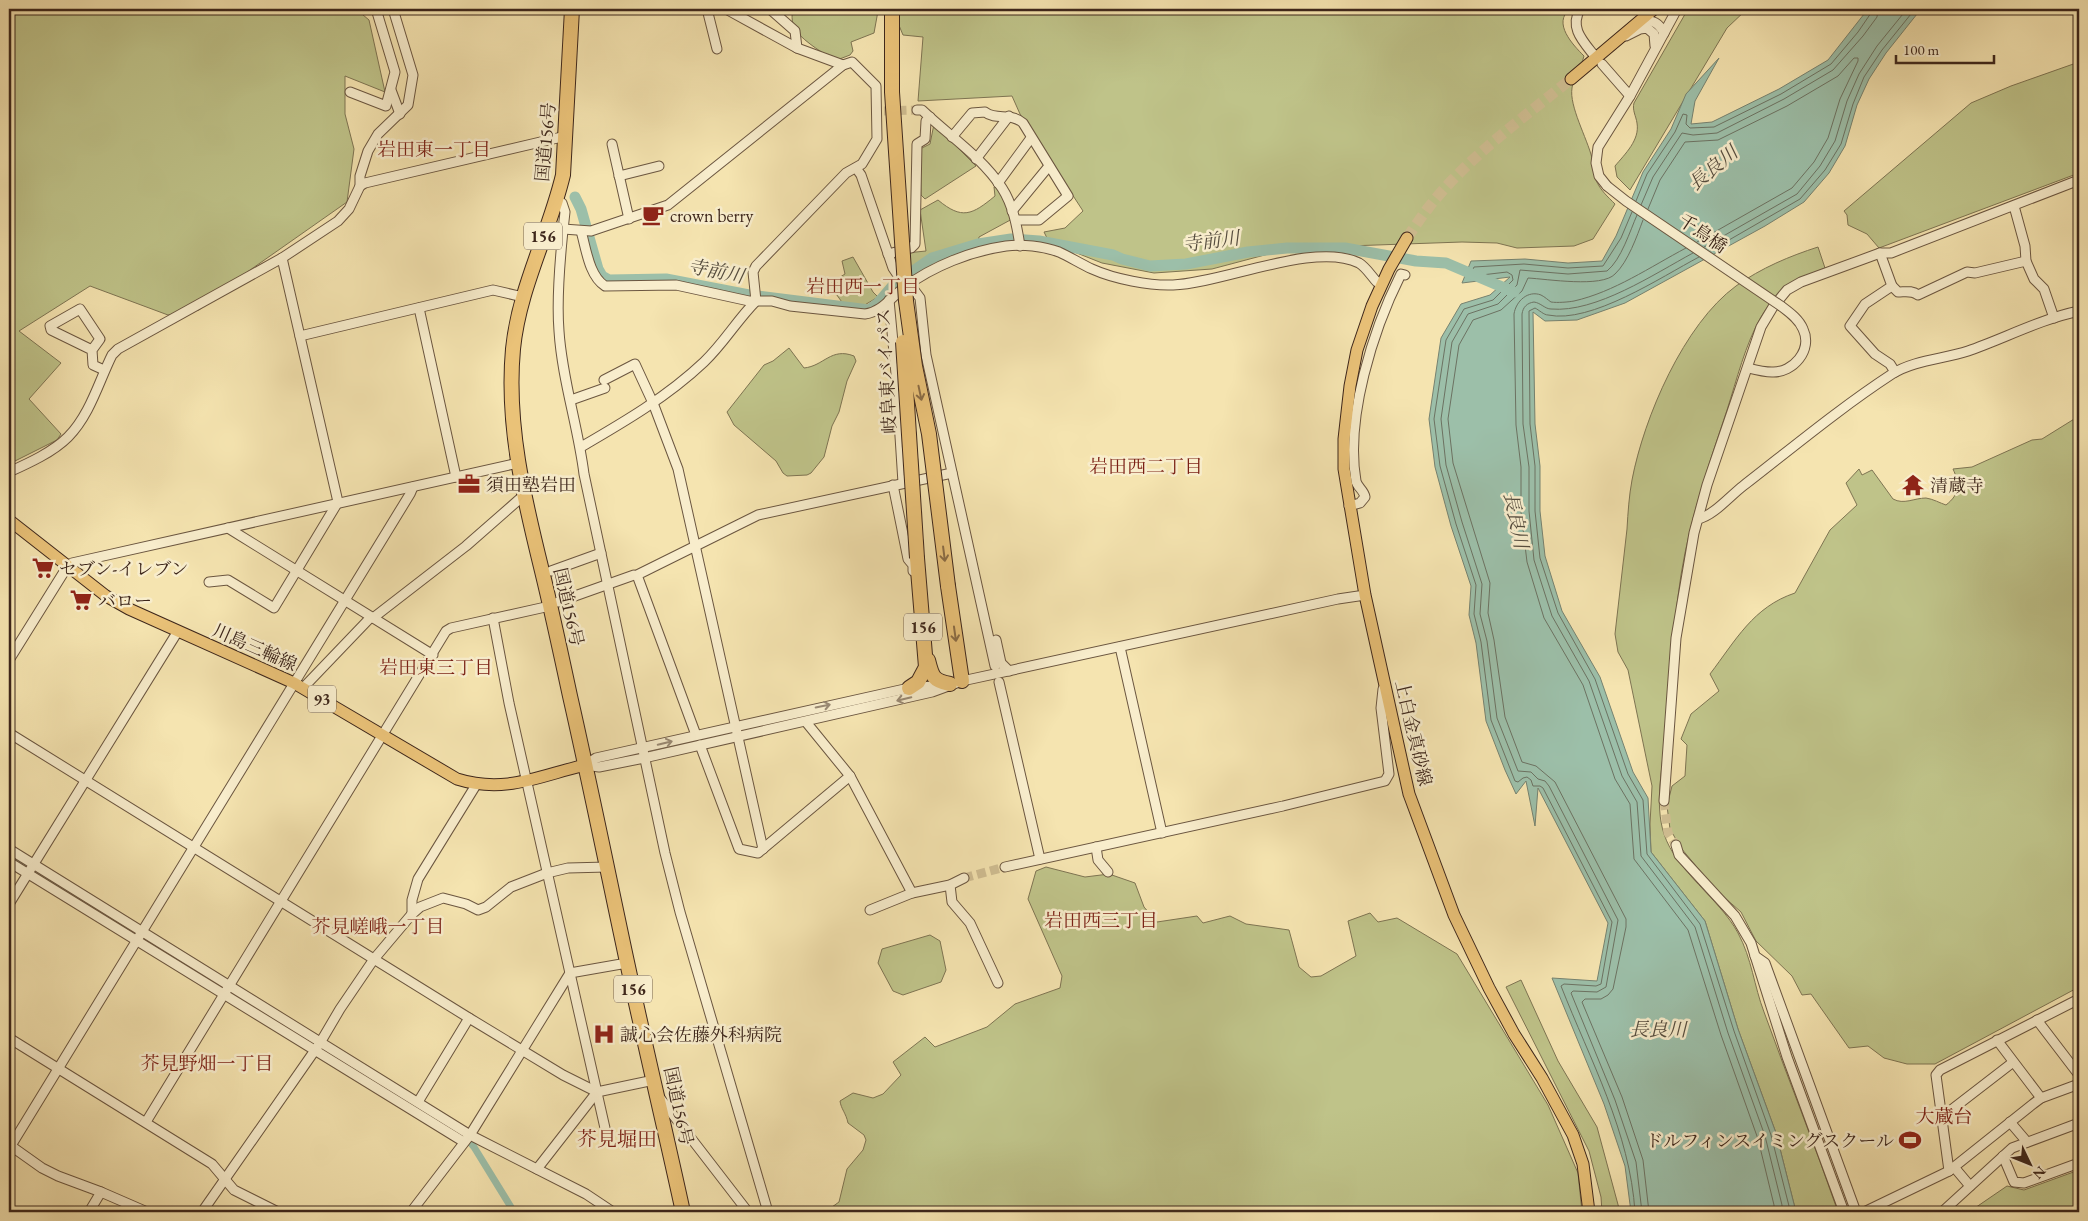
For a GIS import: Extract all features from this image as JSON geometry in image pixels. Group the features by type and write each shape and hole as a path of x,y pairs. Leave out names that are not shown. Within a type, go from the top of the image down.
{"highway":[{"name":"国道156号","path":"572,9 564,175 557,201 535,257 523,298 513,349 513,418 523,496 554,604 585,765 627,963 683,1212"},
{"name":"岐阜東バイパス","path":"908,688 918,682 924,672 926,655 912,558 886,82 890,14 892,92 906,301 914,366 929,434 948,586 956,683"},
{"path":"926,655 934,679 939,682 956,683"}],"main road":[{"path":"1570,79 1654,9"},
{"name":"上白金真砂線","path":"1405,241 1389,269 1372,306 1355,359 1344,439 1344,469 1365,595 1409,794 1454,915 1489,988 1573,1135 1583,1164 1588,1212"},
{"name":"川島三輪線","path":"9,520 66,567 106,596 130,609 298,686 457,779 476,784 506,785 585,765"}],"street":[{"path":"350,92 386,106 395,72 376,9"},
{"path":"9,472 38,457 72,432 84,416 112,354 118,349 282,258 338,221 349,209 360,186 360,176 368,151 378,134 408,105 412,75 393,9"},
{"path":"707,9 717,49"},
{"path":"726,9 797,48 843,66"},
{"path":"770,9 795,31 797,48"},
{"path":"1580,9 1575,24 1579,37 1593,54"},
{"path":"1602,64 1630,96 1677,9"},
{"path":"1642,20 1651,20 1661,27 1664,33"},
{"path":"1622,37 1647,28 1654,34 1654,52"},
{"path":"563,229 591,231 668,205 843,66 852,62 876,86 881,111 877,139 862,164 846,172 756,266 753,272 756,297 729,336 704,363 642,412 580,447"},
{"path":"391,90 400,114"},
{"name":"千鳥橋","path":"1630,96 1598,147 1596,163 1599,176 1607,186 1626,201 1781,306 1794,316 1803,329 1805,343 1803,355 1795,364 1785,370 1772,372 1748,368"},
{"path":"917,110 922,110 992,173 1016,220 1020,241"},
{"path":"952,137 972,113 985,112 989,115 1009,116 1018,119 1068,196 1040,220 1016,220"},
{"path":"976,159 1009,116"},
{"path":"888,254 912,248 915,244 917,144 925,139 926,121 930,117"},
{"path":"360,186 365,183 566,136"},
{"path":"998,183 1031,138"},
{"path":"612,144 629,219"},
{"path":"619,176 658,166"},
{"path":"1012,211 1049,166"},
{"path":"856,168 893,268 905,286 914,290 920,298 926,355 995,666"},
{"path":"1664,801 1676,638 1684,583 1698,519 1729,419 1761,327 1773,307 1787,290 1801,282 1880,253 1891,253 2079,180"},
{"path":"557,201 562,203 565,212 558,330 562,365 571,400 584,474 665,853 680,912 768,1212"},
{"path":"2014,206 2025,246 2026,261 2034,279 2044,288 2054,318"},
{"path":"581,231 594,274 598,282 605,286 676,285 749,301 756,297 865,314 873,313 905,286 941,265 1020,241 1058,252 1093,270 1121,280 1174,285 1210,280 1304,258 1331,258 1359,263 1384,288"},
{"path":"1880,253 1892,286 1898,292 1915,292 1918,295 1968,272 1975,273 2026,261"},
{"path":"209,582 228,580 274,608 338,502 282,258"},
{"path":"1349,506 1360,504 1365,497 1364,492 1356,483 1355,456 1359,381 1373,340 1384,288 1401,274 1405,275"},
{"path":"1892,286 1865,304 1850,326 1875,354 1890,364 1895,372"},
{"path":"300,336 493,290 523,298"},
{"path":"889,300 898,484 912,558"},
{"path":"419,308 456,477"},
{"path":"92,350 51,330 50,326 80,309 100,339 92,350 93,364 104,370"},
{"path":"1698,519 1707,517 1723,502 1851,402 1895,372 1912,364 1968,351 2054,318 2079,311"},
{"path":"571,400 605,384 635,364 653,403 678,469 763,849"},
{"path":"9,660 66,567 72,563 518,463"},
{"path":"696,735 637,575 758,515 952,473"},
{"path":"147,1212 58,1176 10,1148 194,847 298,686 413,487"},
{"path":"298,686 372,618 466,546 523,496"},
{"path":"228,528 433,655"},
{"path":"551,571 601,553"},
{"path":"146,1122 446,631 451,628 554,604 634,575"},
{"path":"585,765 596,758 908,688 956,683 1338,599 1365,595"},
{"path":"983,612 992,623 1001,663 1009,671"},
{"path":"983,612 981,626 990,665 986,676"},
{"path":"492,618 509,703 528,780 547,873 607,1137"},
{"path":"9,904 178,631"},
{"path":"1120,647 1162,833"},
{"path":"1009,671 1005,683 1014,722 1011,734"},
{"path":"986,676 994,685 1004,724 1011,734"},
{"path":"1004,867 1162,833 1385,781 1389,774 1381,708 1384,678"},
{"path":"999,682 1040,860"},
{"path":"585,765 599,767 644,758 932,692 956,683"},
{"path":"806,722 850,776 912,893"},
{"path":"9,733 469,1018 576,1082 597,1092 654,1080"},
{"path":"700,745 739,849 758,853 850,776"},
{"path":"412,914 412,900 418,879 476,784"},
{"path":"1676,845 1679,855 1736,916 1751,943 1787,1057 1844,1212"},
{"path":"1096,847 1098,860 1108,872"},
{"path":"9,850 229,984 399,1103 467,1138 537,1169 586,1194 613,1212"},
{"path":"9,862 224,994 418,1102 467,1138"},
{"path":"202,1212 318,1046 340,1009 374,959 420,907 443,898 466,904 478,910 486,907 511,888 547,873 568,868 607,867"},
{"path":"870,910 912,893 950,885 964,878"},
{"path":"950,885 952,902 970,923 998,984"},
{"path":"1755,956 1765,963 1856,1212"},
{"path":"411,1212 467,1138 570,973 627,963"},
{"path":"1970,1186 1951,1169 1936,1075 1940,1070 1996,1040 2078,1001"},
{"path":"418,1102 469,1018"},
{"path":"2036,1020 2079,1075"},
{"path":"9,1038 212,1164 234,1190 278,1212"},
{"path":"1996,1040 2041,1098"},
{"path":"1942,1117 2012,1062"},
{"path":"1870,1211 1951,1169 2041,1098 2079,1084"},
{"path":"537,1169 597,1092"},
{"path":"399,1103 404,1094"},
{"path":"658,1096 748,1212"},
{"path":"2010,1122 2026,1142"},
{"path":"1942,1212 2012,1148 2079,1123"},
{"path":"2003,1156 2014,1182 2024,1183 2079,1163"},
{"path":"89,1212 101,1192"}],"green space":[{"path":"9,9 356,9 369,20 385,92 345,76 345,114 354,149 347,202 233,282 199,310 168,315 90,286 19,331 61,363 29,399 61,434 57,440 9,464"},
{"path":"793,9 1570,9 1563,21 1566,34 1584,56 1573,84 1573,104 1590,150 1596,180 1602,190 1615,204 1593,239 1574,246 1517,248 1497,243 1462,242 1291,248 1212,269 1154,273 1102,263 1049,242 1044,232 1065,228 1083,211 1020,114 1012,96 918,101 923,37 903,35 893,11 878,11 874,33 851,42 853,51 850,55 837,60 816,48 797,32 792,21"},
{"path":"1688,9 1747,9 1727,28 1630,190 1617,177 1615,166 1627,152 1636,135 1637,123 1634,103"},
{"path":"2079,62 2079,173 1879,248 1867,234 1848,225 1847,215 1844,211 1971,103 2011,86"},
{"path":"934,124 976,166 925,199 921,195 920,149 930,144"},
{"path":"997,186 1014,218 979,237 978,242 930,257 907,273 906,253 926,251 920,210 938,200 954,210 967,213 980,207 995,196 994,187"},
{"path":"1818,247 1825,268 1805,276 1781,291 1774,298 1755,328 1742,362 1701,491 1689,533 1678,595 1659,798 1661,822 1670,847 1678,860 1730,920 1743,943 1764,1012 1838,1212 1791,1212 1795,1208 1776,1133 1738,1029 1705,921 1651,852 1652,786 1628,670 1618,652 1615,634 1632,480 1646,428 1656,401 1683,347 1717,303 1736,286 1776,263"},
{"path":"853,257 873,292 878,297 863,306 844,305 829,284 845,274 842,261"},
{"path":"789,348 804,368 811,367 833,355 839,354 854,356 856,361 847,381 839,412 832,426 824,457 811,473 807,475 787,476 783,473 776,461 734,425 727,412 764,365 773,361"},
{"path":"2079,416 2079,987 1935,1064 1907,1064 1884,1058 1868,1046 1849,1048 1811,994 1802,995 1792,976 1756,941 1741,912 1716,890 1681,848 1670,829 1667,806 1672,786 1685,776 1687,745 1681,739 1691,714 1719,691 1710,674 1737,637 1746,626 1768,607 1780,599 1795,593 1830,530 1857,505 1846,483 1859,469 1862,475 1872,470 1893,499 1897,501 1926,498 1946,505 1954,497 1958,484 1953,469 1972,467 2032,440 2042,439"},
{"path":"1046,867 1085,877 1109,874 1135,883 1144,907 1157,922 1197,916 1203,923 1230,916 1246,924 1289,930 1299,967 1311,977 1321,976 1356,956 1348,921 1370,913 1378,922 1397,918 1457,954 1548,1105 1578,1173 1582,1212 825,1212 839,1202 847,1169 863,1150 866,1140 864,1135 848,1123 840,1101 853,1093 873,1098 883,1094 901,1075 893,1062 925,1037 935,1047 987,1027 1015,1004 1060,988 1062,976 1028,899 1036,871"},
{"path":"930,935 940,941 946,970 941,982 903,995 893,991 878,963 882,949"},
{"path":"1521,980 1558,1061 1597,1127 1620,1212 1602,1212 1601,1197 1589,1151 1506,987"},
{"path":"2079,1170 2079,1212 1969,1212 2007,1186 2024,1190"}],"water":[{"name":"長良川","path":"1868,9 1921,9 1886,53 1869,79 1857,105 1845,146 1829,173 1804,202 1765,226 1625,303 1577,320 1545,321 1533,312 1535,424 1540,466 1540,511 1545,556 1562,611 1600,677 1633,772 1648,798 1651,852 1705,921 1738,1029 1776,1133 1795,1208 1791,1212 1631,1212 1625,1166 1604,1104 1552,978 1597,981 1608,923 1538,788 1535,826 1526,781 1516,794 1486,721 1476,643 1469,615 1471,586 1451,526 1435,467 1429,419 1441,338 1461,304 1490,295 1510,277 1462,283 1471,261 1525,259 1568,263 1602,261 1616,236 1643,172 1671,129 1686,94 1719,58 1695,101 1691,124 1712,122 1779,89 1828,60"}],"waterway":[{"name":"寺前川","path":"575,197 581,209 598,269 602,276 609,280 666,279 749,295 869,310 878,303 896,282"},
{"name":"寺前川","path":"906,276 932,258 978,244 1011,239 1039,241 1113,255 1150,266 1186,264 1248,252 1287,248 1345,248 1416,261 1446,263 1514,292"},
{"path":"9,856 154,944"},
{"path":"465,1136 474,1147 514,1212"}],"tunnel":[{"path":"1407,238 1429,207 1460,172 1496,139 1571,79"},
{"path":"884,111 917,110"},
{"path":"1664,801 1668,833 1676,845"},
{"path":"964,878 1005,867"}],"place":[{"name":"crown berry","path":"653,215"},
{"name":"須田塾岩田","path":"469,484"},
{"name":"清蔵寺","path":"1913,485"},
{"name":"セブン-イレブン","path":"43,568"},
{"name":"バロー","path":"81,600"},
{"name":"誠心会佐藤外科病院","path":"604,1034"},
{"name":"ドルフィンスイミングスクール","path":"1910,1140"}],"district":[{"name":"岩田東一丁目","path":"434,149"},
{"name":"岩田西一丁目","path":"863,286"},
{"name":"岩田西二丁目","path":"1146,466"},
{"name":"岩田東三丁目","path":"436,667"},
{"name":"岩田西三丁目","path":"1101,920"},
{"name":"芥見嵯峨一丁目","path":"378,926"},
{"name":"芥見野畑一丁目","path":"207,1063"},
{"name":"大蔵台","path":"1944,1116"},
{"name":"芥見堀田","path":"617,1139"}]}
